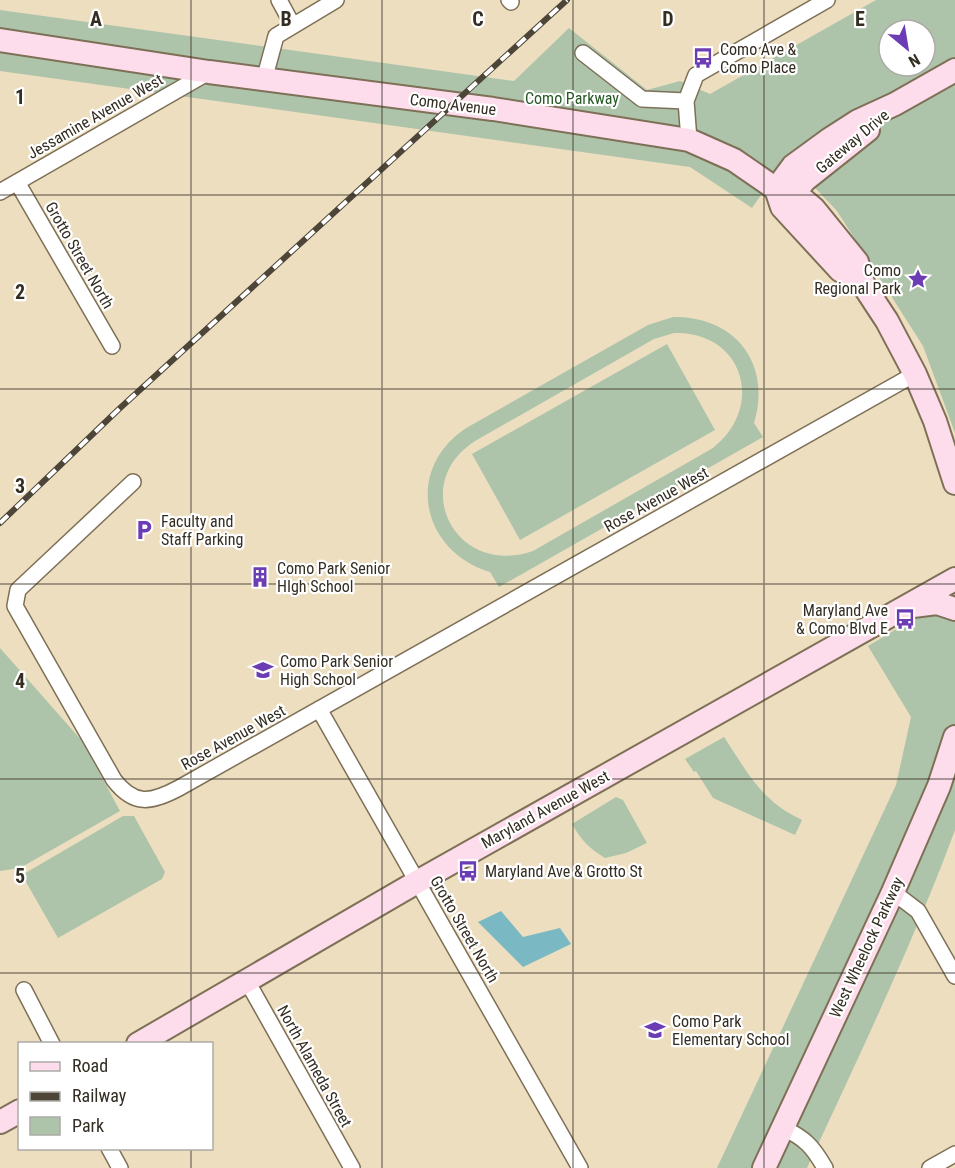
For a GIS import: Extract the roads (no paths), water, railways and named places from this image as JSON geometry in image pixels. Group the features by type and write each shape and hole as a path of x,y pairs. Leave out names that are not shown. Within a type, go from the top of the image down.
{"street":[{"path":"279,0 292,24"},
{"path":"264,80 276,36 292,24 336,0"},
{"path":"689,140 686,101 696,75 827,0"},
{"name":"Como Avenue","path":"0,40 264,80 493,109 689,140 734,160 784,196"},
{"path":"583,53 642,99 686,101"},
{"path":"895,104 955,70"},
{"name":"Jessamine Avenue West","path":"0,192 209,72"},
{"name":"Gateway Drive","path":"784,196 838,154 895,104"},
{"name":"Gateway Drive","path":"784,196 793,166 858,121 895,104"},
{"path":"827,225 819,203 819,189 825,172 838,154"},
{"name":"Grotto Street North","path":"17,182 111,346"},
{"path":"784,196 814,209 857,262 864,286 887,321 915,374 935,422 955,483"},
{"path":"784,196 840,270 864,286"},
{"name":"Rose Avenue West","path":"133,482 18,590 15,606 114,780 123,792 136,799 151,799 179,788 915,374"},
{"name":"Maryland Avenue West","path":"141,1042 417,882 955,579"},
{"path":"906,607 937,603 955,609"},
{"name":"Grotto Street North","path":"319,709 580,1168"},
{"name":"West Wheelock Parkway","path":"767,1161 893,892 939,786 955,737"},
{"path":"893,892 918,911 955,976"},
{"name":"North Alameda Street","path":"247,981 352,1168"},
{"path":"24,990 51,1042"},
{"path":"0,1122 18,1112"},
{"path":"783,1128 797,1134 814,1148 825,1168"},
{"path":"111,1150 120,1168"},
{"path":"930,1168 955,1154"}],"water":[{"path":"501,911 523,937 560,928 571,944 523,967 478,922"}],"railway":[{"path":"0,523 119,409 567,0"}],"place":[{"name":"Como Ave & Como Place","path":"703,58"},
{"name":"Como Regional Park","path":"918,279"},
{"name":"Faculty and Staff Parking","path":"144,530"},
{"name":"Como Park Senior HIgh School","path":"260,577"},
{"name":"Maryland Ave & Como Blvd E","path":"905,619"},
{"name":"Como Park Senior High School","path":"263,670"},
{"name":"Maryland Ave & Grotto St","path":"468,871"},
{"name":"Como Park Elementary School","path":"655,1030"}],"park label":[{"name":"Como Parkway","path":"572,98"}]}
